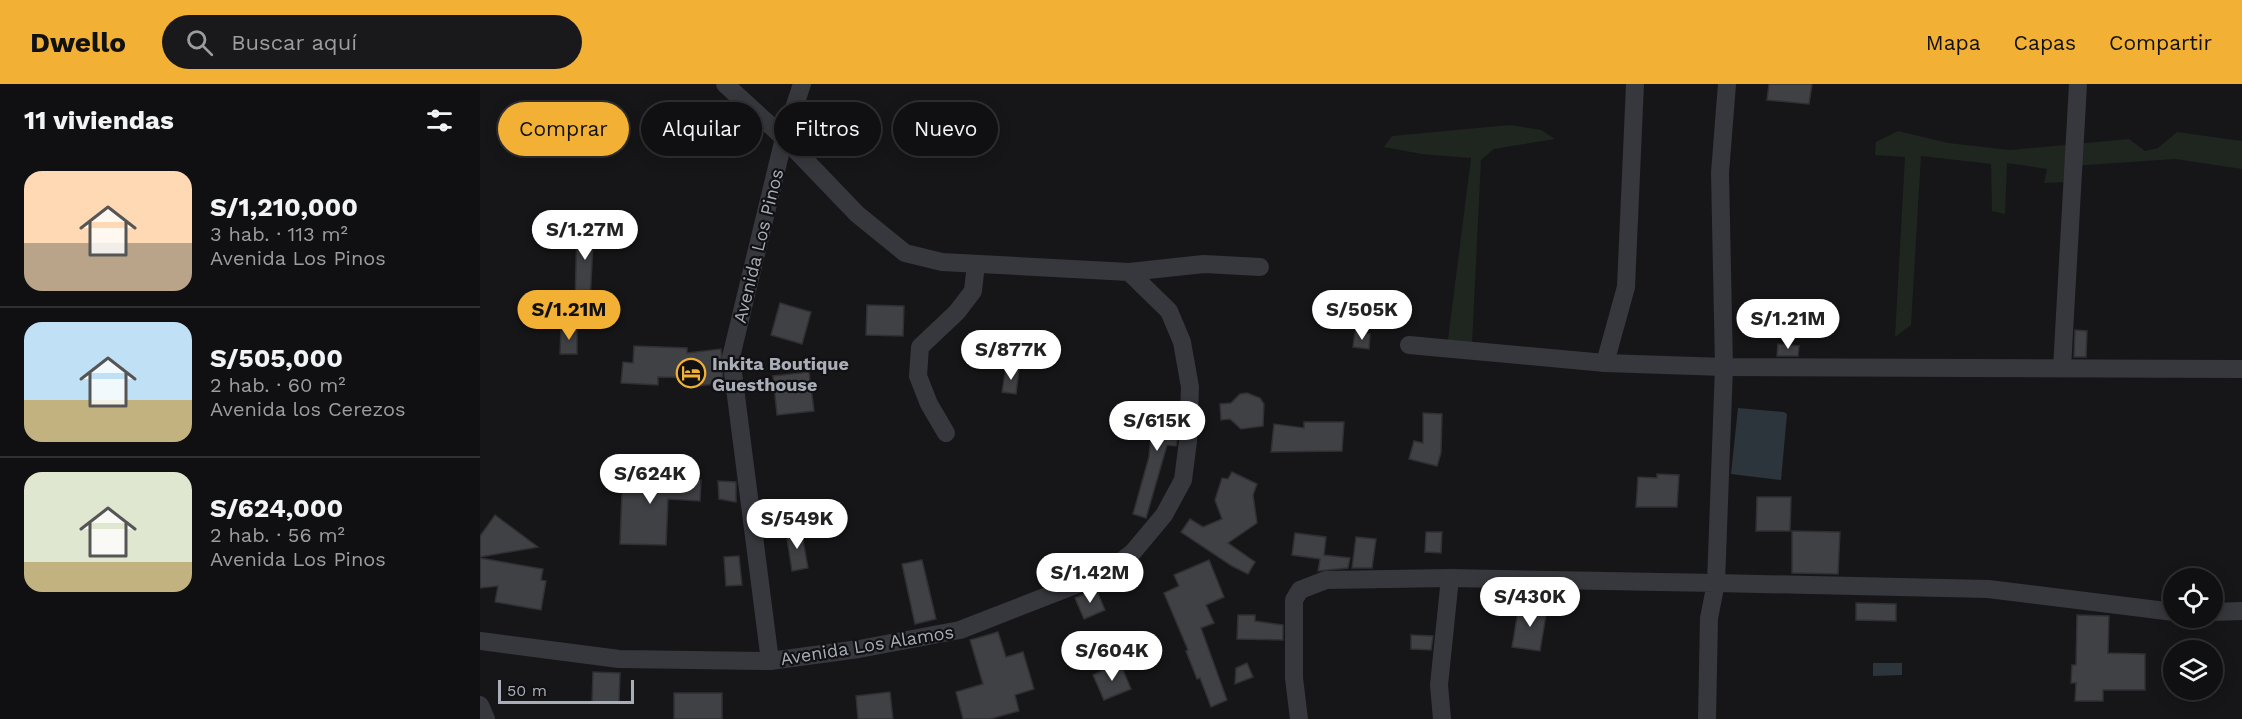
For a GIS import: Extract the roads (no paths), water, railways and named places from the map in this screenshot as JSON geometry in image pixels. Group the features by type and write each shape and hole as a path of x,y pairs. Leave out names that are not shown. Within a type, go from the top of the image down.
{"street":[{"path":"725,84 774,129"},
{"name":"Avenida Los Pinos","path":"796,102 802,84"},
{"path":"1605,363 1626,287 1635,84"},
{"path":"1707,719 1709,618 1716,583 1724,367 1720,174 1727,84"},
{"path":"2062,368 2078,84"},
{"name":"Avenida Los Pinos","path":"770,661 731,357 780,156"},
{"path":"801,156 857,214 905,253 942,262 1129,272 1204,264 1260,267"},
{"path":"946,433 928,404 918,376 920,347 957,312 973,291 976,264"},
{"name":"Avenida Los Alamos","path":"480,641 619,659 770,661 859,650 960,630 1106,573 1133,552 1164,515 1182,480 1188,441 1190,387 1182,342 1169,311 1129,272"},
{"path":"1409,345 1496,355 1605,363 1724,367 2242,369"},
{"path":"1442,719 1439,685 1450,578"},
{"path":"1299,719 1292,620 1294,600 1300,590 1326,580 1450,578 1988,589 2163,611"},
{"path":"2223,612 2242,611"},
{"path":"480,705 486,719"}],"place":[{"name":"Inkita Boutique Guesthouse","path":"691,373"}]}
